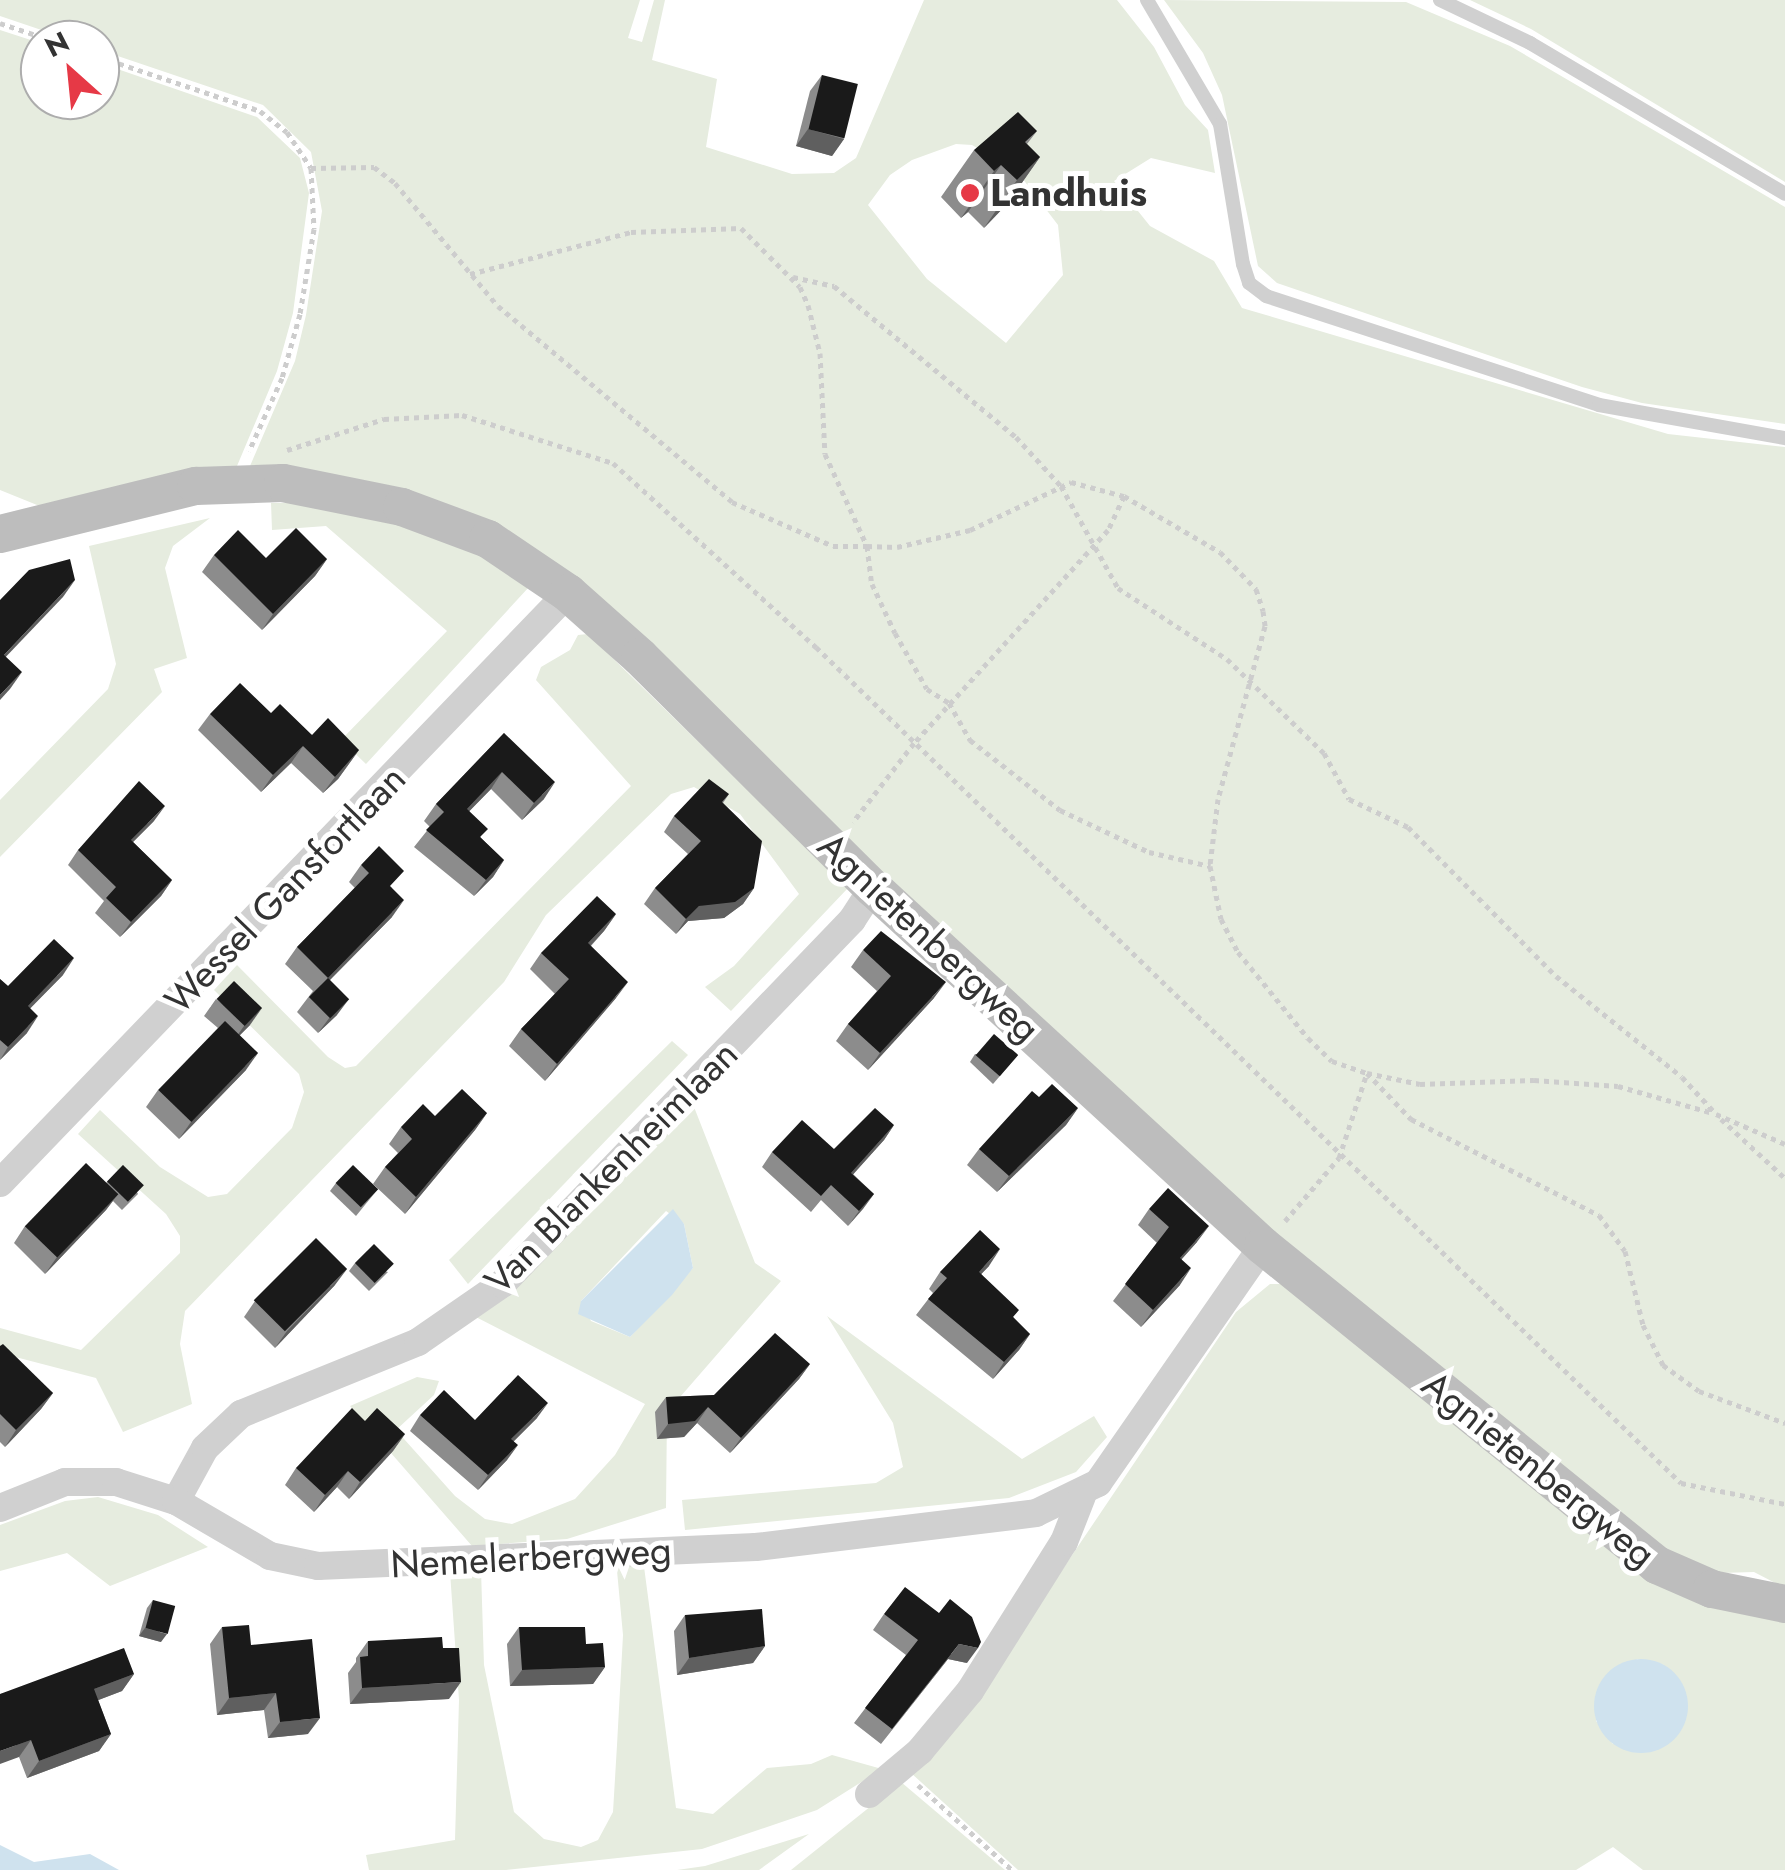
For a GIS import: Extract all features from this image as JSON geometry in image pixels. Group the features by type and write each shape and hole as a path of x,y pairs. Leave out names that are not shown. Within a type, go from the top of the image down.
{"street":[{"name":"Agnietenbergweg","path":"0,534 196,486 284,483 402,506 488,539 568,594 872,888 1264,1246 1657,1565 1712,1589 1785,1604"},
{"name":"Wessel Gansfortlaan","path":"0,1183 568,594"},
{"name":"Van Blankenheimlaan","path":"176,1501 205,1448 241,1414 418,1342 502,1284 852,920 872,888"},
{"name":"Nemelerbergweg","path":"870,1794 901,1770 970,1691 1064,1542 1082,1496 1114,1462 1264,1246"},
{"name":"Nemelerbergweg","path":"0,1508 86,1480 116,1482 176,1501 270,1556 318,1566 756,1547 1036,1512 1082,1496"}],"lane":[{"path":"1147,0 1220,124 1243,264 1249,283 1266,296 1598,405 1785,438"},
{"path":"1440,0 1530,43 1785,194"}],"path":[{"path":"120,63 260,111 288,132 311,168 315,211 300,314 282,378 246,457 262,458"},
{"path":"311,168 374,167 407,195 498,306 732,502 833,546 896,547 970,530 1061,486 1084,482 1124,496 1220,552 1256,589 1264,626 1215,811 1210,866 1221,919 1254,980 1332,1061 1367,1072 1420,1084 1534,1080 1618,1086 1716,1114 1785,1144"},
{"path":"470,274 630,232 725,224 742,228 790,276 808,306 820,353 824,454 867,546 872,584 927,689 949,704 970,740 1060,810 1149,852 1210,866"},
{"path":"790,276 834,286 1016,437 1061,486 1097,540 1118,588 1192,633 1248,680 1324,752 1349,799 1419,836 1556,976 1682,1077 1785,1178"},
{"path":"278,452 384,419 462,415 613,464 914,743 1338,1158 1681,1483 1785,1504"},
{"path":"833,848 914,743 1097,540 1124,496"},
{"path":"1264,1246 1338,1158 1367,1072"},
{"path":"1367,1072 1411,1119 1599,1215 1626,1250 1643,1325 1663,1365 1699,1391 1785,1423"},
{"path":"901,1770 1012,1870"}],"shaded area":[{"path":"0,0 640,0 628,38 642,42 654,0 665,0 652,60 717,79 706,147 792,174 834,173 856,158 924,0 1117,0 1154,47 1185,105 1208,130 1215,173 1151,158 1114,181 1150,226 1214,261 1242,308 1668,434 1785,447 1785,1588 1754,1572 1721,1573 1654,1547 1453,1388 1041,1029 740,737 407,493 296,467 250,466 295,361 306,315 322,211 311,152 263,105 120,57 120,20 20,23 0,16","holes":["956,144 972,145 1016,170 1058,225 1063,275 1006,343 927,279 868,205 890,175 912,160"]},
{"path":"1164,0 1406,2 1510,46 1785,207 1785,424 1642,403 1582,387 1277,283 1258,266 1222,95 1203,53"},
{"path":"1470,0 1785,0 1785,182 1531,29"},
{"path":"0,30 20,36 20,120 120,120 120,70 257,117 300,158 309,193 293,313 277,371 237,466 42,507 0,490"},
{"path":"271,503 336,503 480,553 529,587 366,764 341,740 447,631 326,526 272,530"},
{"path":"210,518 173,546 165,568 187,658 154,669 162,692 0,857 0,800 108,689 116,664 89,546"},
{"path":"588,634 848,888 731,1011 705,987 734,966 799,894 740,814 694,787 671,794 546,915 504,982 185,1311 180,1344 192,1404 123,1432 96,1378 0,1353 0,1328 81,1350 180,1253 180,1236 166,1214 78,1134 100,1110 160,1167 208,1197 227,1194 292,1128 304,1092 299,1074 214,990 237,965 328,1057 345,1068 356,1066 631,786 536,680 541,667 570,650 578,635"},
{"path":"672,1041 688,1055 468,1284 449,1260"},
{"path":"687,1089 755,1263 781,1281 667,1412 666,1508 567,1539 472,1546 350,1406 417,1377 439,1381 434,1395 396,1430 455,1496 485,1519 512,1524 575,1499 615,1455 645,1404 470,1314","holes":["666,1211 684,1224 693,1268 630,1337 591,1321 581,1301"]},
{"path":"1270,1284 1283,1284 1542,1489 1785,1618 1785,1870 1643,1870 1613,1847 1576,1870 1018,1870 911,1773 969,1708 1236,1312","holes":["1637,1659 1664,1665 1613,1744 1596,1721"]},
{"path":"827,1316 1022,1459 1094,1416 1107,1437 1076,1472 1009,1498 685,1530 682,1500 876,1483 903,1467 893,1423"},
{"path":"98,1497 158,1515 208,1547 110,1586 67,1553 0,1571 0,1525 65,1501"},
{"path":"643,1559 676,1808 713,1814 767,1768 811,1764 832,1755 882,1769 817,1810 702,1849 506,1870 369,1870 366,1855 455,1840 459,1700 450,1572 481,1570 484,1665 514,1812 544,1839 581,1847 598,1840 613,1812 623,1635 616,1560"},
{"path":"901,1782 1005,1870 791,1870"},
{"path":"809,1834 759,1870 677,1870 705,1866"}],"water":[{"path":"673,1209 684,1224 693,1268 672,1295 630,1337 578,1314 581,1301"},
{"path":"1641,1659 1659,1663 1674,1673 1684,1688 1688,1706 1684,1724 1674,1739 1659,1749 1641,1753 1623,1749 1608,1739 1598,1724 1594,1706 1598,1688 1608,1673 1623,1663"},
{"path":"0,1845 34,1862 90,1854 119,1870 0,1870"}],"building":[{"path":"822,75 858,84 844,138 808,129"},
{"path":"1018,112 1037,131 1025,142 1040,157 1017,180 1001,165 994,171 974,150"},
{"path":"296,528 327,559 273,614 214,555 238,530 266,558"},
{"path":"70,559 75,580 4,655 22,672 0,695 0,600 29,570"},
{"path":"240,683 271,713 280,704 312,735 328,718 359,750 335,777 303,746 273,775 210,714"},
{"path":"504,733 555,782 534,803 502,772 467,809 488,829 480,837 504,860 486,880 426,830 444,812 436,804"},
{"path":"709,779 729,794 722,802 762,841 754,888 735,902 699,906 686,919 655,888 701,841 674,816"},
{"path":"139,781 165,806 131,840 172,880 131,922 106,898 116,887 78,850"},
{"path":"379,846 404,871 390,886 404,900 328,978 297,947 369,873 361,865"},
{"path":"597,896 616,914 588,943 628,982 557,1064 521,1029 569,979 541,953"},
{"path":"881,931 946,982 880,1053 848,1024 891,976 863,950"},
{"path":"54,939 74,958 28,1006 38,1016 8,1047 0,1040 0,979 8,986"},
{"path":"328,978 349,999 330,1018 309,997"},
{"path":"234,981 262,1008 245,1026 217,999"},
{"path":"225,1021 258,1053 191,1122 158,1090"},
{"path":"994,1034 1018,1055 1000,1076 976,1055"},
{"path":"1052,1084 1078,1108 1009,1176 979,1149 1032,1091 1039,1097"},
{"path":"462,1089 487,1113 416,1197 385,1167 412,1139 401,1127 423,1104 435,1116"},
{"path":"875,1108 894,1125 851,1173 874,1194 859,1211 831,1185 821,1196 772,1152 802,1120 834,1149"},
{"path":"86,1163 118,1194 57,1258 25,1226"},
{"path":"123,1165 144,1185 128,1202 107,1182"},
{"path":"353,1165 378,1189 361,1207 336,1183"},
{"path":"1168,1188 1209,1226 1180,1258 1191,1268 1153,1310 1125,1284 1169,1227 1149,1209"},
{"path":"980,1230 1000,1249 979,1272 1019,1310 1013,1317 1030,1334 1004,1362 928,1299 947,1278 940,1272"},
{"path":"316,1238 347,1269 285,1331 254,1300"},
{"path":"374,1244 394,1264 375,1283 355,1263"},
{"path":"775,1333 810,1364 741,1438 708,1407 695,1421 668,1424 666,1397 714,1395"},
{"path":"3,1344 53,1393 16,1430 0,1414"},
{"path":"518,1375 548,1403 511,1439 518,1445 488,1475 420,1415 444,1390 475,1420"},
{"path":"352,1408 365,1421 377,1408 405,1434 360,1482 348,1471 325,1495 296,1468"},
{"path":"905,1587 939,1613 950,1599 972,1617 981,1642 978,1648 959,1644 892,1729 865,1708 918,1640 884,1614"},
{"path":"153,1600 175,1606 168,1634 145,1628"},
{"path":"762,1609 765,1646 689,1658 685,1615"},
{"path":"249,1625 251,1645 312,1639 320,1718 280,1722 276,1693 229,1698 222,1627"},
{"path":"519,1627 585,1627 586,1644 603,1643 605,1667 522,1670"},
{"path":"442,1637 443,1648 459,1648 461,1682 362,1688 360,1657 368,1656 368,1641"},
{"path":"124,1648 134,1674 94,1689 111,1734 39,1761 31,1740 0,1751 0,1694"}],"place":[{"name":"Landhuis","path":"970,193"}]}
